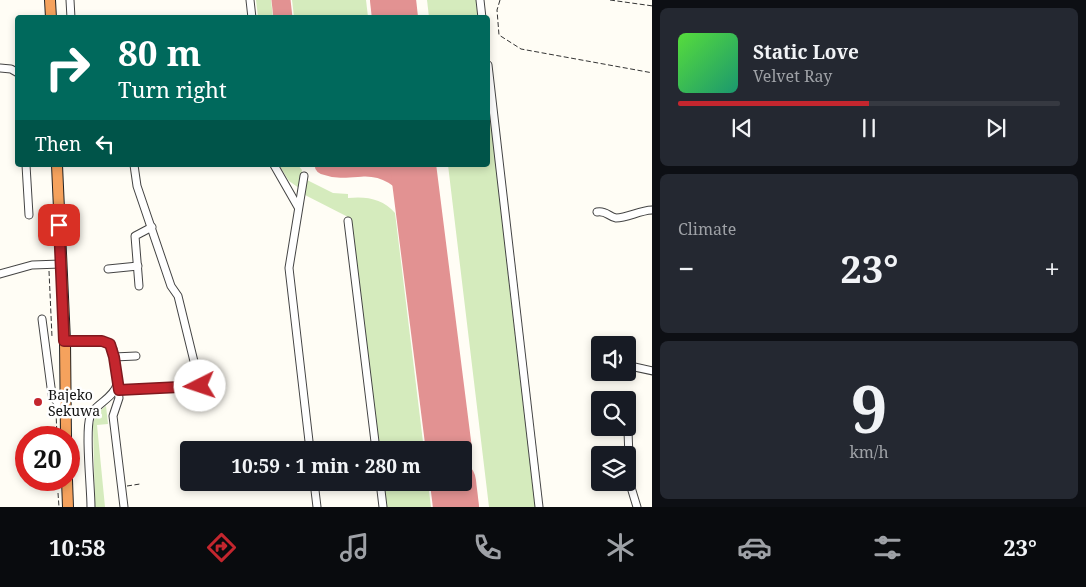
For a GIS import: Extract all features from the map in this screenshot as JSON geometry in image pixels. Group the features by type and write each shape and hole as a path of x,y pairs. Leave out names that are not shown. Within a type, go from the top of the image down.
{"highway":[{"path":"50,0 51,15"},
{"path":"57,167 66,426"},
{"path":"67,491 68,507"}],"street":[{"path":"70,0 71,15"},
{"path":"250,0 252,15"},
{"path":"480,0 482,15"},
{"path":"0,68 15,71"},
{"path":"490,82 539,507"},
{"path":"26,167 29,215"},
{"path":"134,167 137,186 171,286 178,296 200,386"},
{"path":"275,167 298,207"},
{"path":"304,176 289,268 309,441"},
{"path":"597,212 602,211 618,218 652,210"},
{"path":"348,221 375,441"},
{"path":"140,286 135,236 152,227"},
{"path":"0,274 32,265 61,264"},
{"path":"108,269 138,266"},
{"path":"42,318 52,395 58,405 65,407"},
{"path":"64,341 107,342 113,349 119,390 119,398 113,416 124,507"},
{"path":"114,357 136,356"},
{"path":"636,367 652,370"},
{"path":"91,507 89,423 95,409 112,396 118,382"},
{"path":"119,390 200,386 214,383"},
{"path":"628,436 630,484 637,507"},
{"path":"315,491 316,507"},
{"path":"381,491 383,507"}],"path":[{"path":"500,0 497,10 499,35 521,49 652,73"},
{"path":"610,0 652,6"},
{"path":"122,486 140,484"},
{"path":"58,491 59,507"}],"green space":[{"path":"256,0 271,0 273,15 258,15"},
{"path":"292,0 366,0 368,15 294,15"},
{"path":"427,0 476,0 478,15 429,15"},
{"path":"490,112 538,507 489,507 448,167 490,167"},
{"path":"280,167 300,167 302,170 299,188 289,181"},
{"path":"307,180 333,193 348,194 348,198 368,198 380,202 395,213 423,441 376,441 350,218 303,194"},
{"path":"106,406 108,424 97,425 105,507 95,507 93,424 96,414"},
{"path":"382,491 429,491 431,507 384,507"}],"taxiway":[{"path":"281,0 283,15"},
{"path":"329,167 363,167"},
{"path":"363,167 372,167"},
{"path":"372,167 387,171 400,179 417,196"}],"runway":[{"path":"393,0 395,15"},
{"path":"413,167 448,441"},
{"path":"454,491 456,507"}],"place":[{"name":"Bajeko Sekuwa","path":"38,402"}],"route":[{"path":"59,225 64,341 102,341 110,344 113,349 119,390 200,386"}]}
